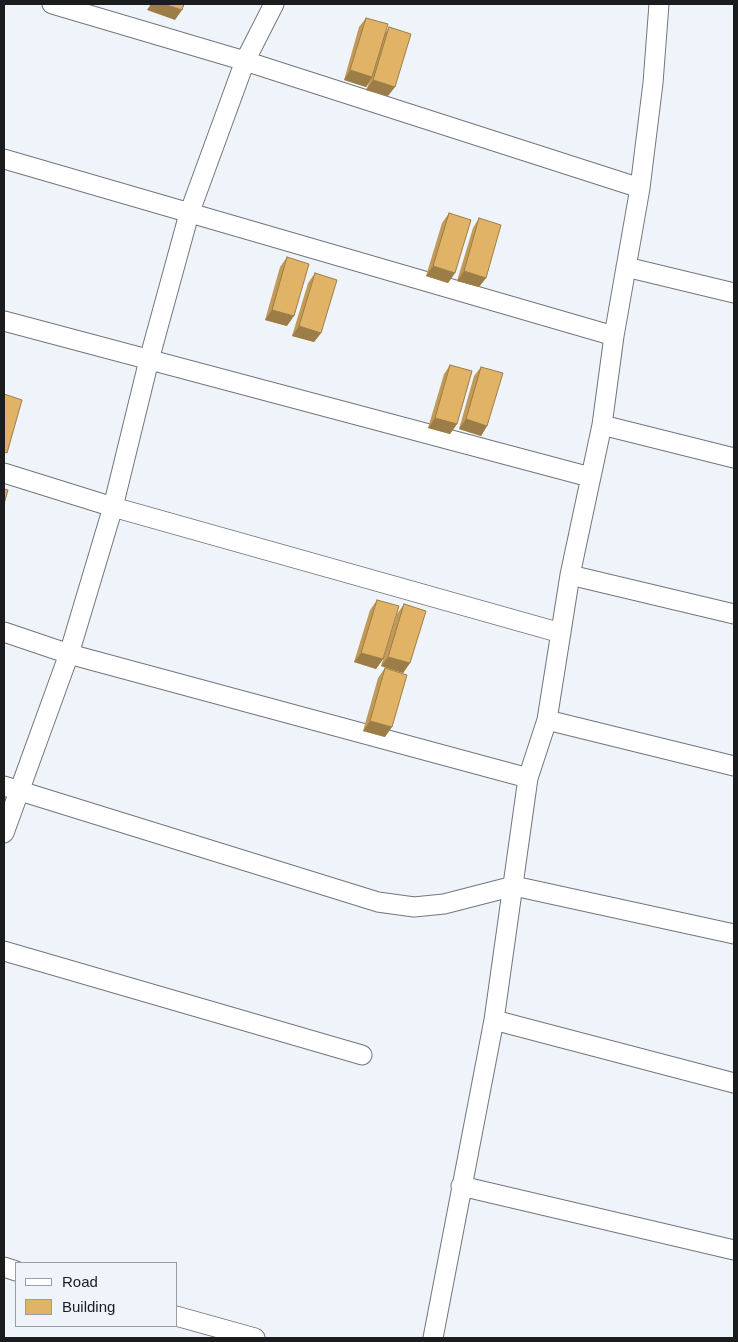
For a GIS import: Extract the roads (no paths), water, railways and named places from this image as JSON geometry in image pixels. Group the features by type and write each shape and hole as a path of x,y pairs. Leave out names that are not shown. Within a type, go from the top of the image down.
{"street":[{"path":"52,4 245,62 640,188"},
{"path":"4,834 11,789 69,654 112,507 149,360 189,214 245,62 274,4"},
{"path":"433,1338 494,1020 528,778 547,720 570,575 602,425 614,336 640,188 653,84 659,4"},
{"path":"4,159 614,336"},
{"path":"626,267 734,293"},
{"path":"5,323 590,477"},
{"path":"602,425 734,458"},
{"path":"4,473 112,507 561,634"},
{"path":"570,575 734,614"},
{"path":"4,632 69,654 528,778"},
{"path":"547,720 734,766"},
{"path":"11,789 378,902 414,907 444,904 514,886 734,934"},
{"path":"4,951 362,1056"},
{"path":"494,1020 734,1083"},
{"path":"461,1186 734,1250"},
{"path":"178,1317 255,1338"}]}
